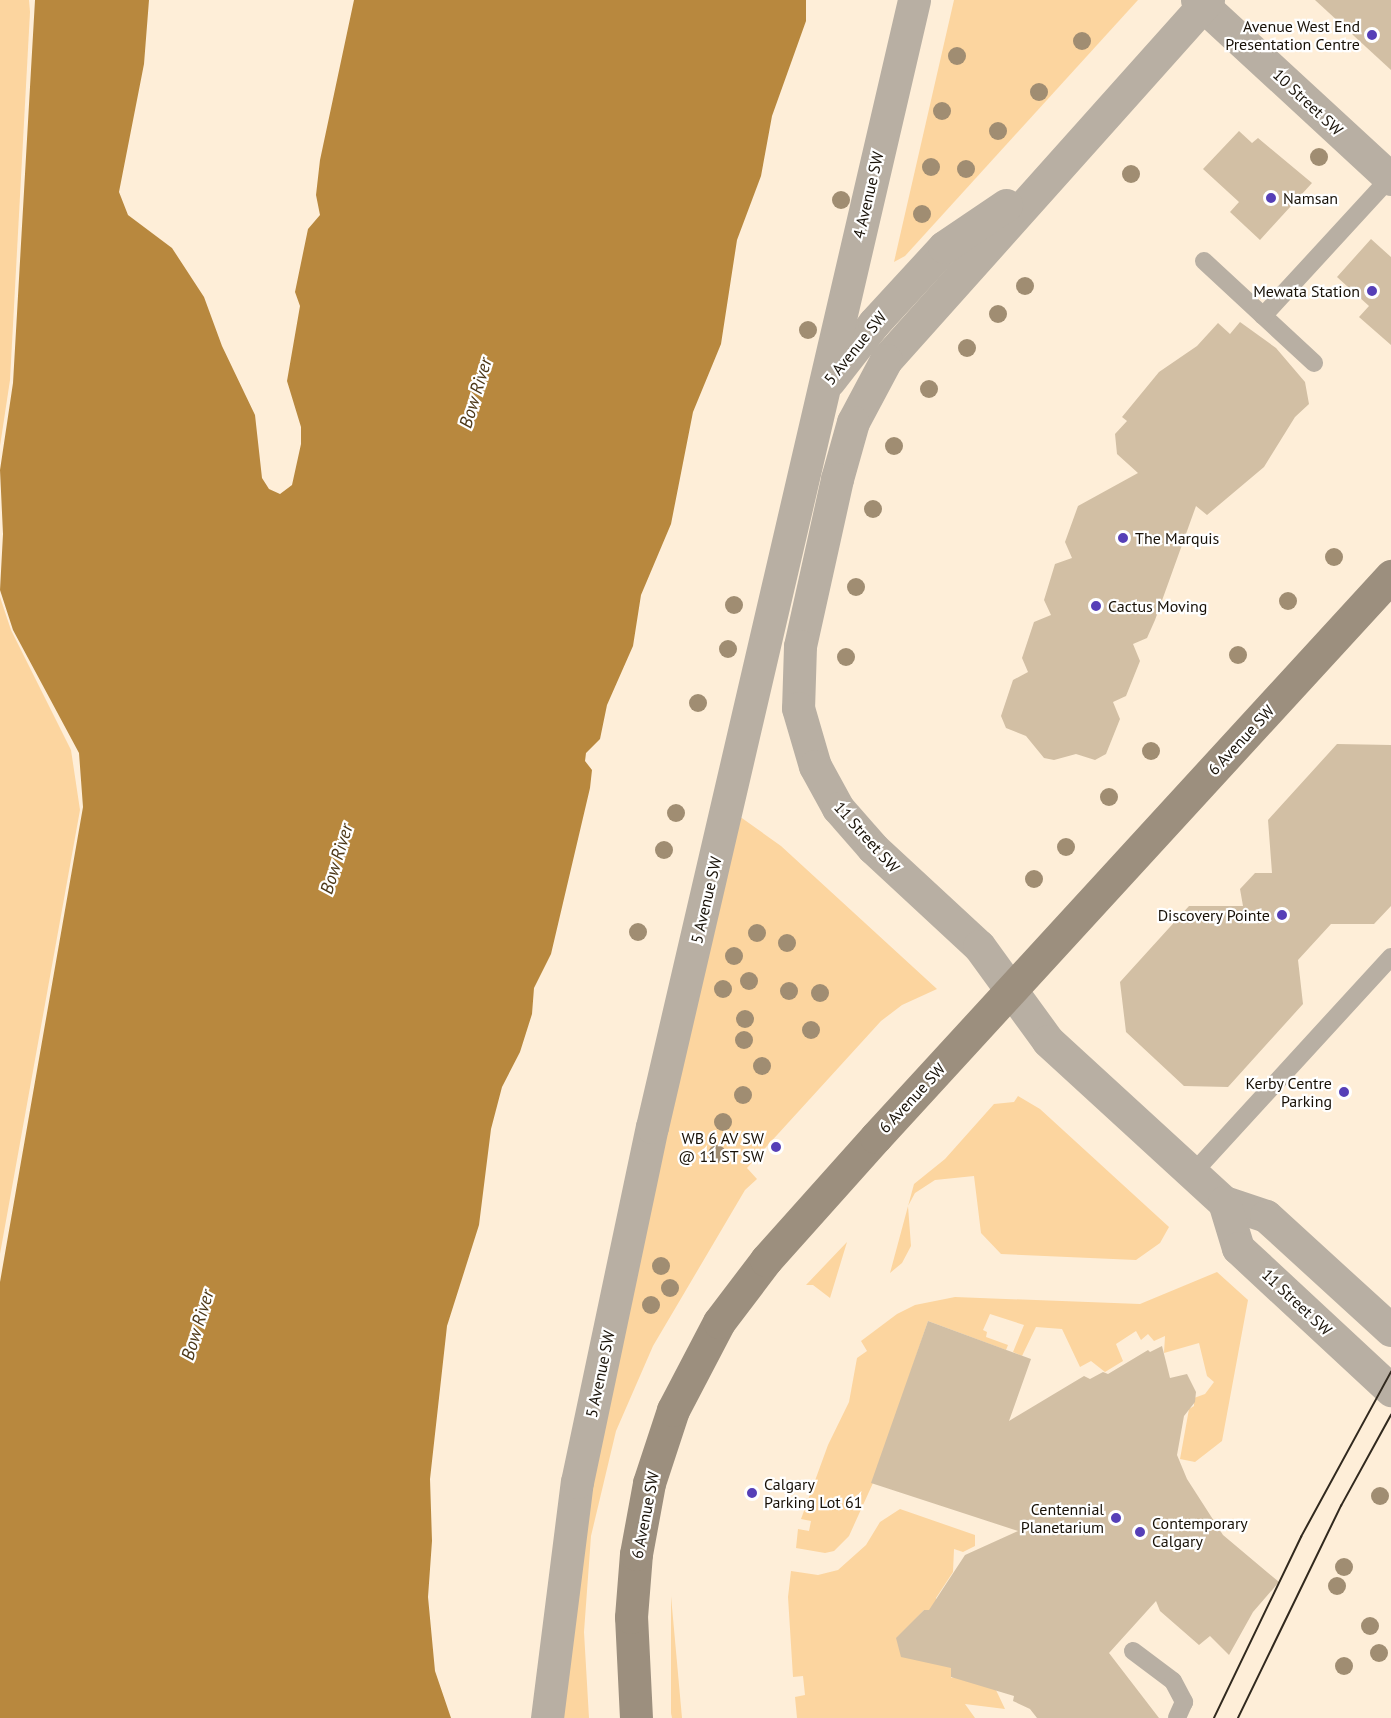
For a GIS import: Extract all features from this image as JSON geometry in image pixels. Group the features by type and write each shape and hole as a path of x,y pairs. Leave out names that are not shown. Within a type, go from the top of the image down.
{"main road":[{"name":"6 Avenue SW","path":"636,1718 631,1617 636,1554 649,1484 673,1410 719,1322 766,1260 1391,576"}],"street":[{"name":"4 Avenue SW","path":"822,389 914,0"},
{"name":"5 Avenue SW","path":"886,360 1203,2"},
{"name":"10 Street SW","path":"1203,2 1391,178"},
{"name":"5 Avenue SW","path":"547,1718 577,1482 652,1127 822,389 874,323 944,247 1047,178"},
{"name":"11 Street SW","path":"886,360 854,422 837,479 800,646 798,708 815,766 838,808 873,848 979,946 1048,1041 1224,1202 1266,1216 1391,1330"},
{"name":"11 Street SW","path":"1224,1202 1238,1248 1391,1390"}],"lane":[{"path":"1263,316 1391,178"},
{"path":"1204,261 1314,363"},
{"path":"1193,1173 1391,957"},
{"path":"1133,1651 1173,1681 1184,1702 1177,1718"}],"shaded area":[{"path":"0,0 29,0 30,12 10,380 0,446"},
{"path":"954,0 1138,0 905,256 894,262"},
{"path":"0,597 11,630 71,750 80,810 0,1254"},
{"path":"739,816 781,846 937,989 902,1005 881,1021 747,1168 757,1179 745,1190 653,1346 616,1431 591,1536 584,1632 589,1718 558,1718 576,1579 613,1368"},
{"path":"1018,1096 1040,1109 1169,1227 1160,1243 1136,1260 1001,1254 981,1233 974,1176 935,1180 915,1193 908,1206 914,1184 945,1159 994,1104 1014,1102"},
{"path":"908,1206 911,1246 902,1263 890,1273"},
{"path":"847,1242 830,1298 813,1285 806,1285"},
{"path":"1217,1272 1248,1300 1222,1441 1195,1462 1180,1459 1189,1409 1194,1406 1194,1398 1205,1394 1214,1382 1207,1376 1199,1343 1164,1353 1165,1336 1154,1341 1148,1334 1141,1340 1136,1331 1116,1344 1123,1361 1105,1372 1091,1361 1080,1367 1062,1329 1036,1327 1022,1356 1013,1352 1024,1325 990,1314 983,1330 987,1332 986,1337 1008,1345 1006,1350 928,1321 873,1483 849,1536 834,1551 825,1553 796,1548 798,1529 809,1531 811,1521 801,1519 828,1445 849,1402 857,1358 867,1351 861,1341 897,1314 915,1305 955,1297 1140,1304"},
{"path":"900,1509 975,1535 975,1546 963,1552 954,1549 953,1572 936,1598 938,1610 924,1610 897,1639 951,1656 951,1678 969,1673 996,1690 1005,1709 965,1704 975,1718 797,1718 795,1697 805,1695 803,1676 793,1677 788,1597 791,1571 818,1575 838,1570 866,1545 880,1522"},
{"path":"671,1596 682,1718 672,1718 671,1713"}],"water":[{"name":"Bow River","path":"35,0 149,0 144,64 119,192 128,215 172,248 204,297 222,346 255,415 262,478 269,489 280,494 292,485 301,444 301,427 287,381 300,306 295,292 308,229 320,215 316,195 320,160 354,0 806,0 806,21 772,116 761,176 737,240 721,344 693,412 671,524 641,595 633,646 607,705 600,739 586,753 585,761 592,770 590,788 551,954 534,988 532,1014 520,1052 502,1087 491,1129 479,1225 447,1326 430,1479 432,1541 428,1597 435,1671 451,1718 0,1718 0,1282 83,807 79,753 13,630 0,590 3,534 0,470 13,383"}],"building":[{"name":"Avenue West End Presentation Centre","path":"1315,0 1391,0 1391,70"},
{"path":"1239,131 1252,143 1258,138 1312,183 1260,240 1230,212 1239,202 1203,169"},
{"name":"Mewata Station","path":"1371,239 1391,257 1391,345 1359,317 1369,306 1337,277"},
{"name":"The Marquis","path":"1240,322 1276,348 1305,382 1309,404 1295,417 1264,467 1207,515 1196,506 1147,638 1133,644 1140,661 1126,696 1113,702 1120,719 1106,754 1095,760 1076,754 1054,760 1044,758 1026,736 1006,728 1001,716 1013,680 1028,672 1022,658 1034,622 1051,615 1044,600 1055,564 1072,558 1065,542 1078,506 1138,473 1117,454 1115,434 1127,421 1122,417 1159,372 1197,346 1218,323 1230,334"},
{"name":"Discovery Pointe","path":"1337,744 1391,745 1391,906 1374,924 1331,924 1298,960 1303,1004 1228,1087 1184,1086 1126,1032 1120,982 1189,906 1243,906 1240,889 1255,873 1272,873 1268,820"},
{"name":"Centennial Planetarium","path":"928,1321 1031,1359 1009,1421 1084,1376 1090,1379 1103,1372 1108,1374 1148,1350 1150,1352 1162,1346 1170,1378 1187,1374 1196,1392 1195,1402 1184,1416 1177,1455 1187,1479 1223,1535 1279,1582 1253,1612 1229,1655 1210,1636 1199,1645 1160,1611 1156,1601 1109,1653 1159,1718 1037,1718 1030,1709 1013,1701 1014,1696 951,1677 951,1668 901,1657 896,1638 924,1610 929,1610 965,1555 1018,1531 871,1483"}],"tram line":[{"path":"1214,1718 1301,1537 1391,1372"},
{"path":"1238,1718 1341,1506 1391,1415"}],"place":[{"name":"Avenue West End Presentation Centre","path":"1372,35"},
{"name":"Namsan","path":"1271,198"},
{"name":"Mewata Station","path":"1372,291"},
{"name":"The Marquis","path":"1123,538"},
{"name":"Cactus Moving","path":"1096,606"},
{"name":"Discovery Pointe","path":"1282,915"},
{"name":"Kerby Centre Parking","path":"1344,1092"},
{"name":"WB 6 AV SW @ 11 ST SW","path":"776,1147"},
{"name":"Calgary Parking Lot 61","path":"752,1493"},
{"name":"Centennial Planetarium","path":"1116,1518"},
{"name":"Contemporary Calgary","path":"1140,1532"}]}
